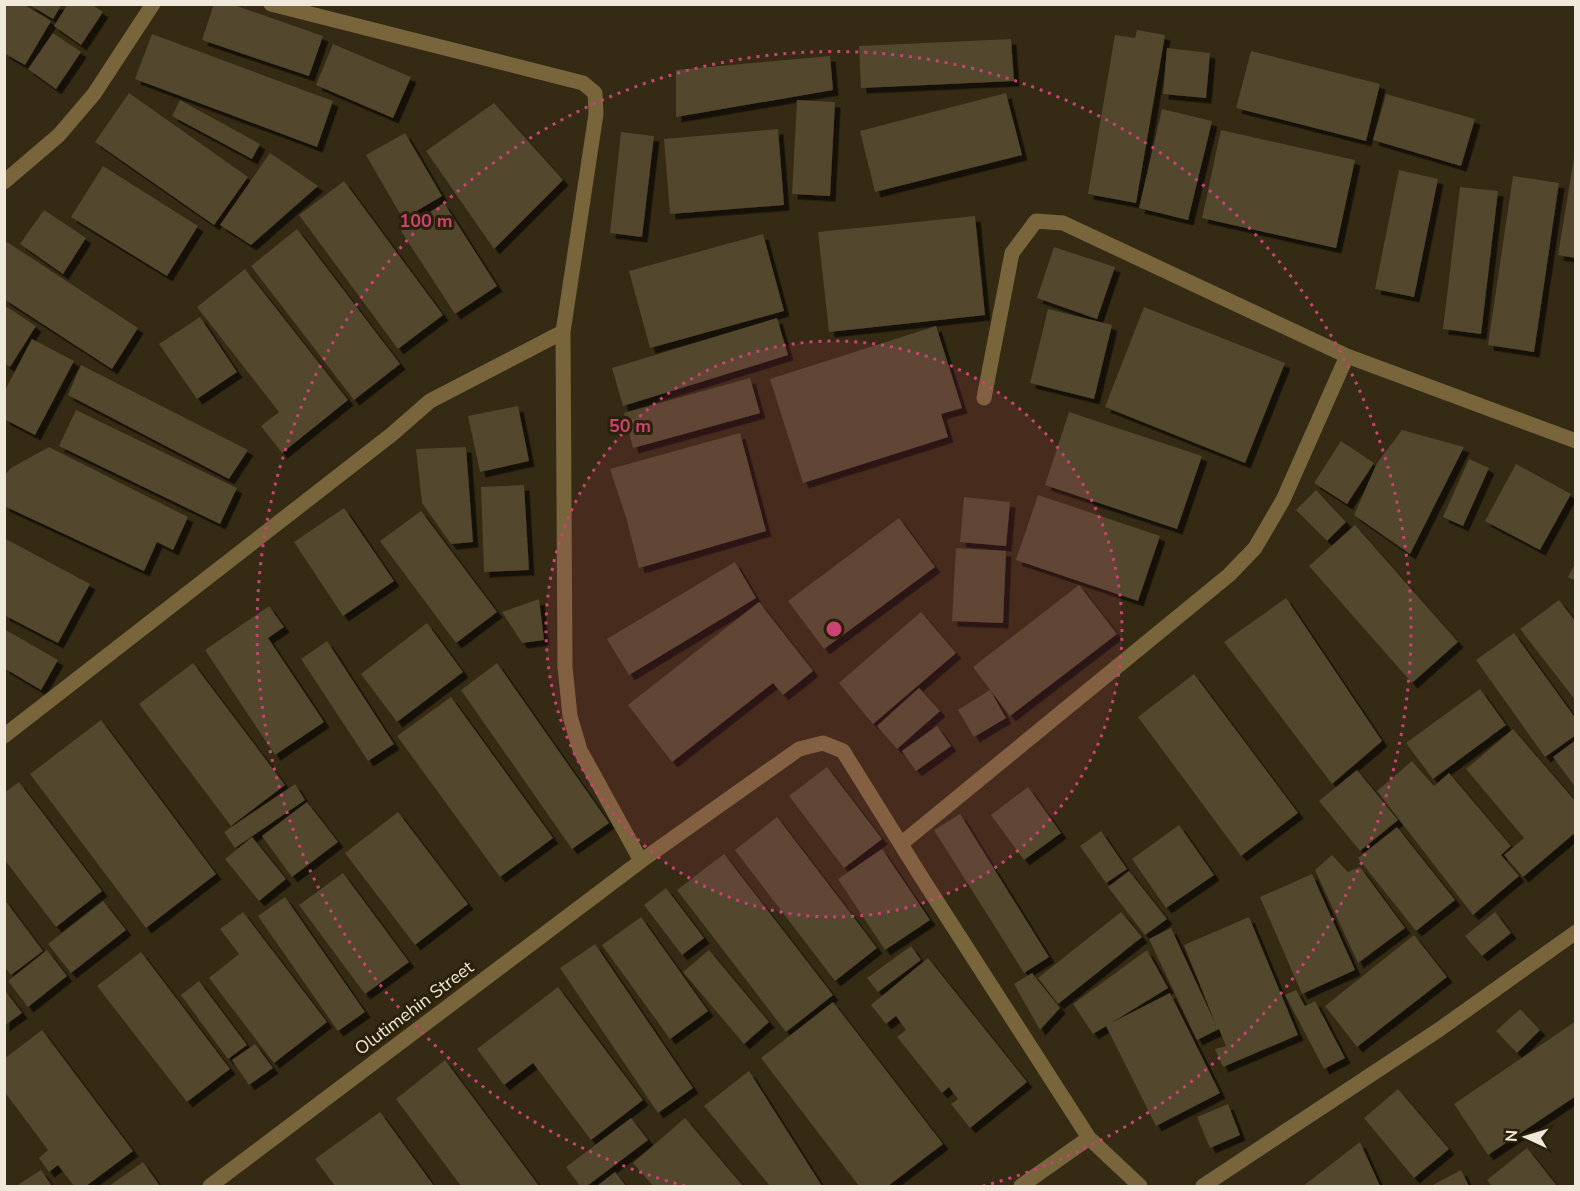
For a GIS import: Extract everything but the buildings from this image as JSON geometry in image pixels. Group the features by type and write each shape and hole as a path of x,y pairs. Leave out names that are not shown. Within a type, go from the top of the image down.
{"street":[{"path":"4,182 59,135 94,94 153,4"},
{"path":"271,4 583,83 595,93 596,114 563,332 565,667 570,716 580,750 641,861"},
{"path":"984,398 1012,253 1036,221 1063,223 1347,356 1575,441"},
{"path":"4,736 391,435 430,401 563,332"},
{"path":"902,843 1211,590 1255,548 1283,500 1347,356"},
{"name":"Olutimehin Street","path":"210,1186 641,861 800,748 824,743 843,751 1089,1138 1140,1186"},
{"path":"1203,1186 1440,1029 1575,932"},
{"path":"1021,1186 1089,1138"}]}
